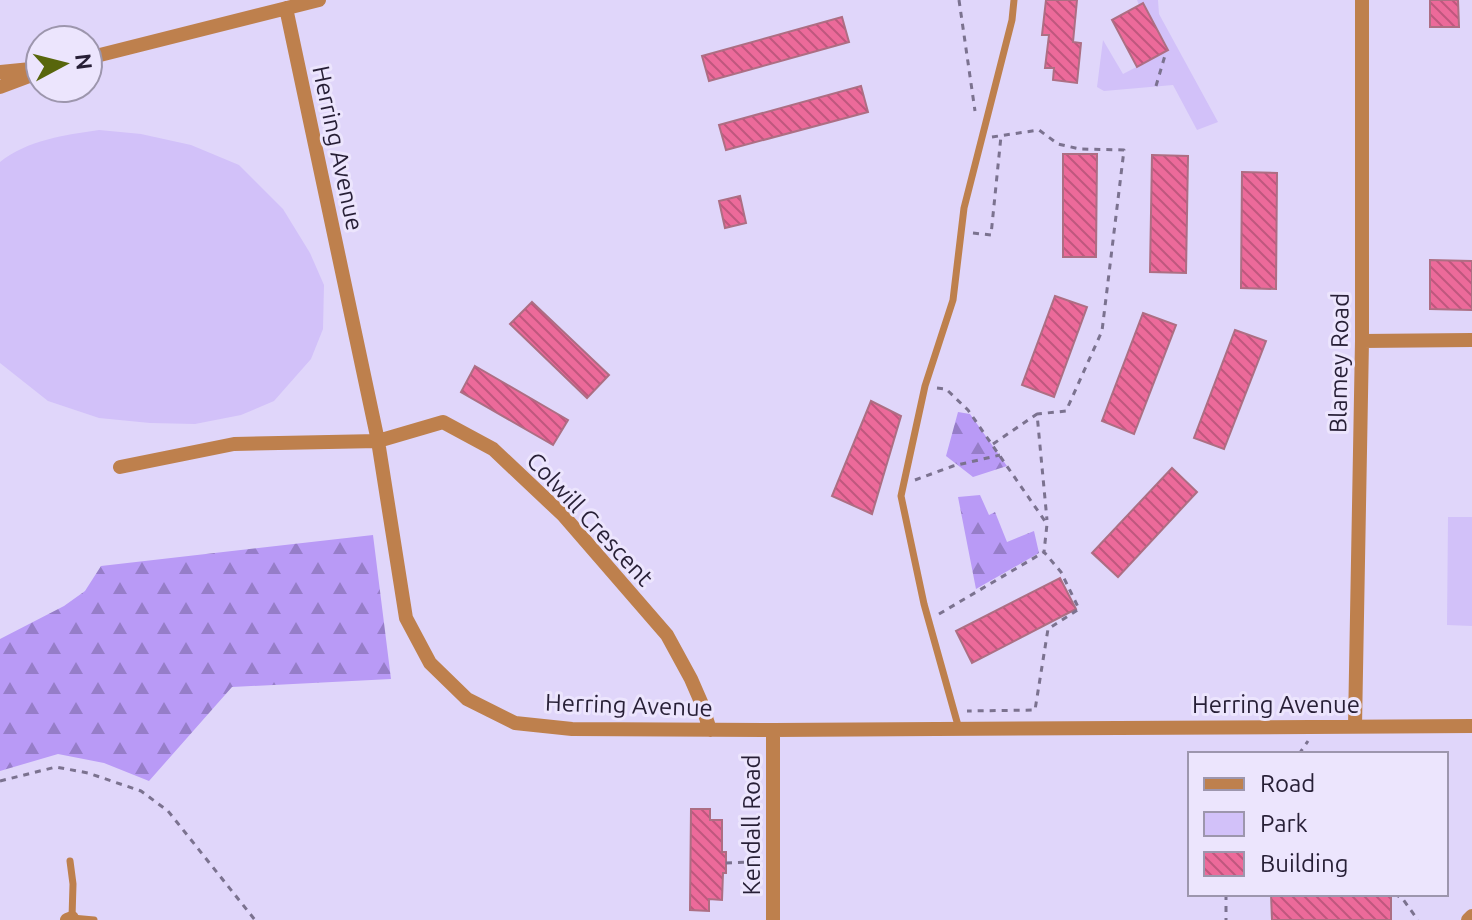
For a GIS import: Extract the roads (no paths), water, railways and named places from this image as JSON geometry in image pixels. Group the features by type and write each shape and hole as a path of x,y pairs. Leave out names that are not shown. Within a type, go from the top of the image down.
{"street":[{"path":"104,54 319,0"},
{"name":"Blamey Road","path":"1355,726 1362,341 1362,0"},
{"name":"Herring Avenue","path":"286,8 378,441 406,618 430,663 467,699 515,723 572,729 1472,726"},
{"path":"0,72 24,71"},
{"path":"0,87 24,77"},
{"path":"1362,341 1472,340"},
{"name":"Colwill Crescent","path":"120,467 234,444 378,441 443,422 493,449 563,515 667,635 691,679 710,730"},
{"name":"Kendall Road","path":"773,730 773,920"}],"lane":[{"path":"959,729 928,620 901,496 925,386 953,300 964,208 1012,20 1014,0"},
{"path":"70,861 73,884 69,919 94,920"}]}
